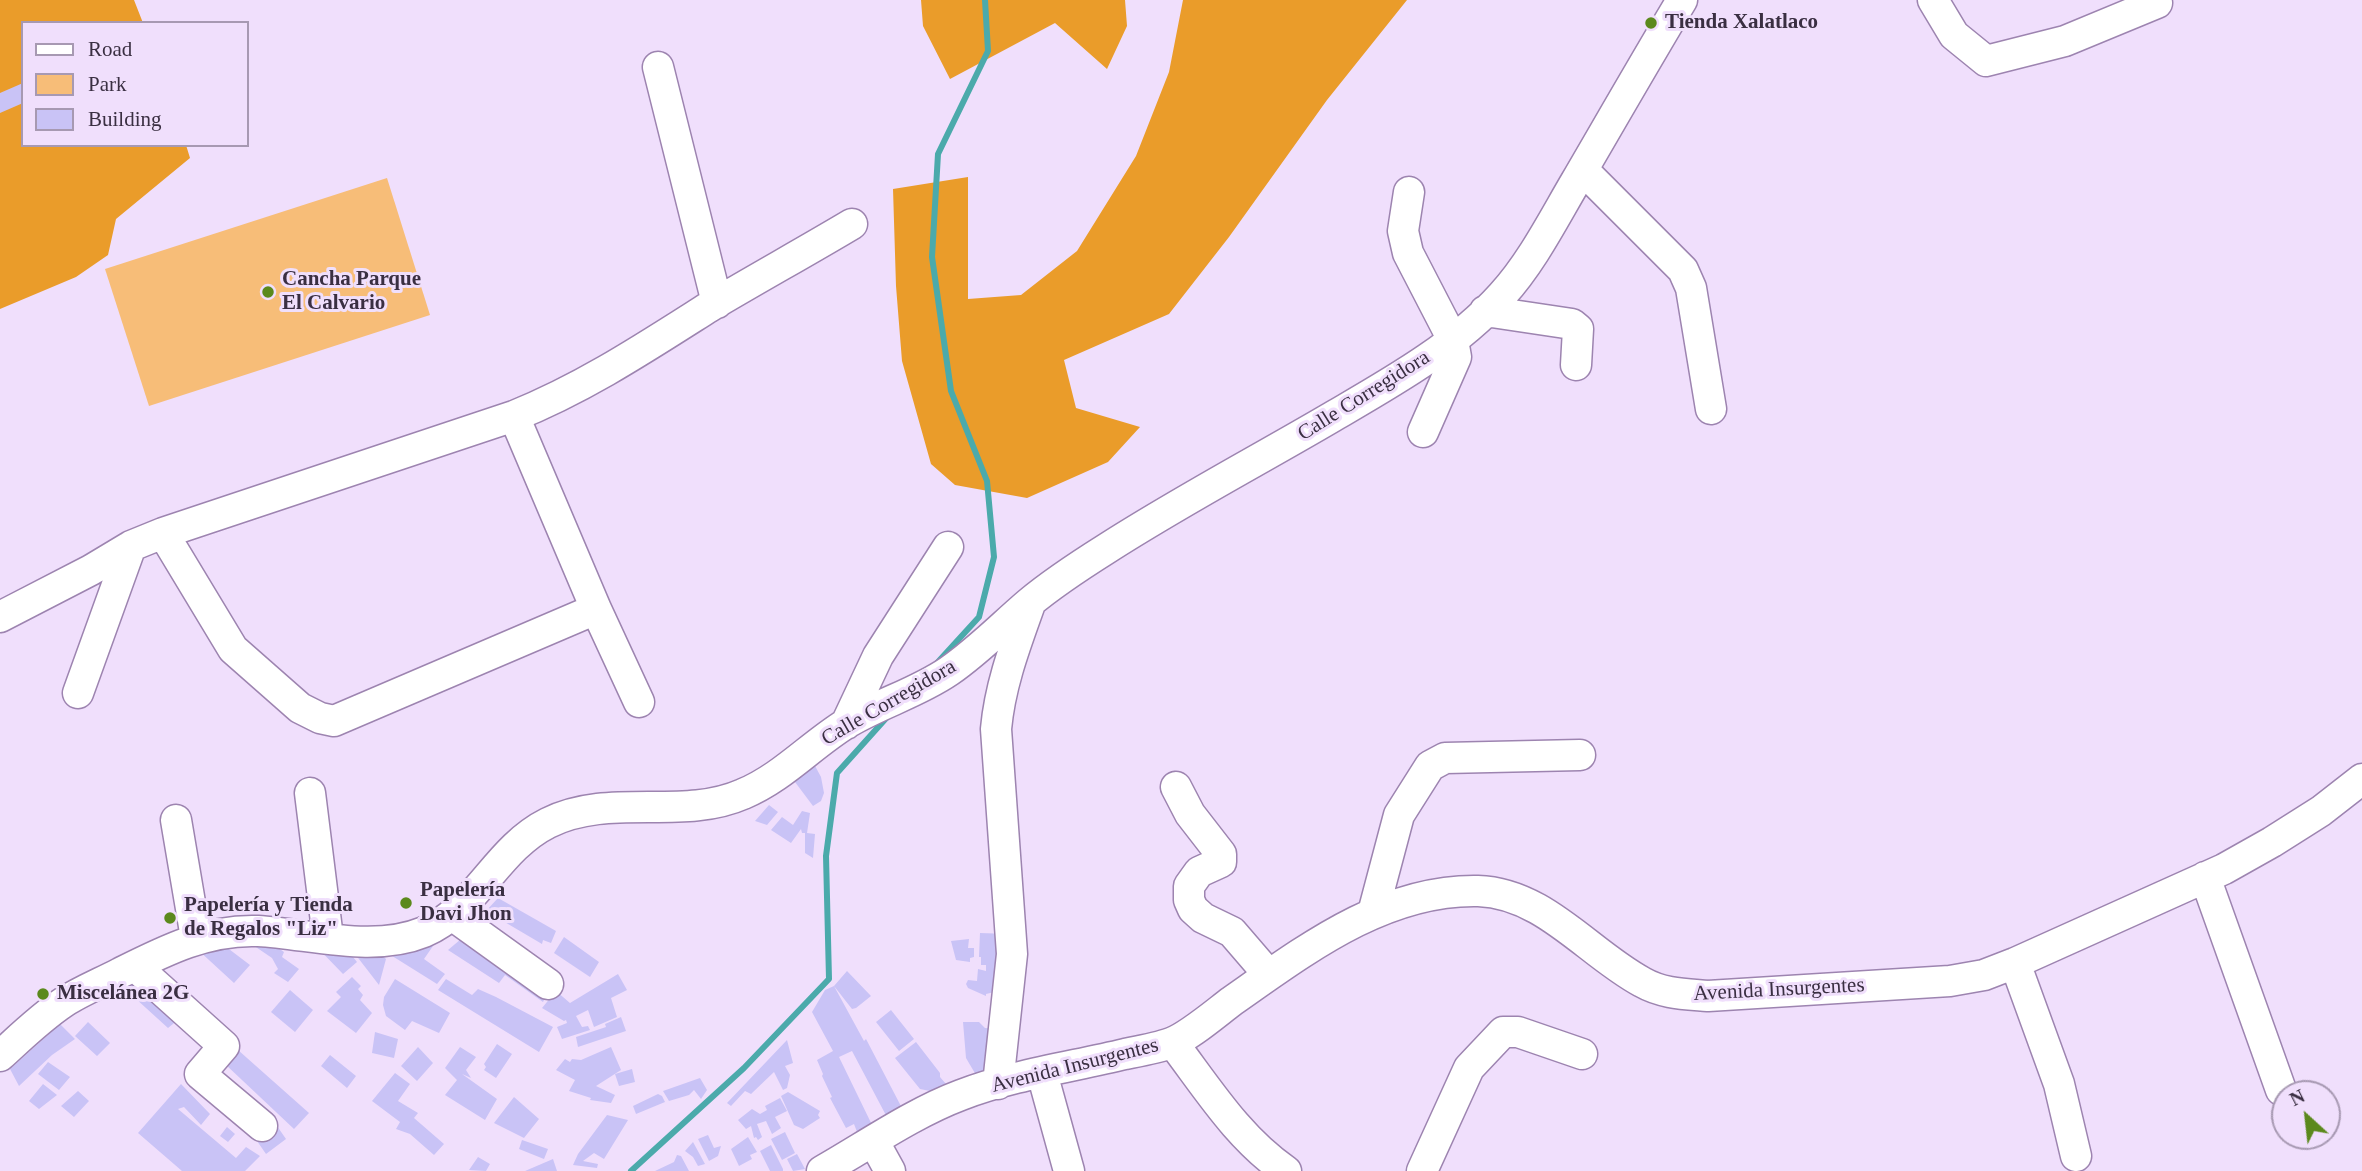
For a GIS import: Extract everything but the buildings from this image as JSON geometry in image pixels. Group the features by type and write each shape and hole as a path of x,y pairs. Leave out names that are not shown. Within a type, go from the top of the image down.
{"street":[{"name":"Calle Corregidora","path":"0,1056 67,1000 164,950 196,939 226,932 253,931 362,941 393,941 419,934 444,922 465,905 501,859 526,836 548,823 574,812 600,807 717,804 747,793 846,724 925,687 977,650 1068,573 1364,398 1453,340 1485,311 1505,292 1539,244 1682,0"},
{"path":"1933,0 1955,35 1986,61 2065,41 2157,3"},
{"path":"658,67 717,303"},
{"path":"1583,170 1683,270 1691,288 1711,409"},
{"path":"1409,192 1403,230 1408,253 1453,340 1456,357 1423,432"},
{"path":"0,617 131,546 163,533 514,416 586,383 852,224"},
{"path":"1485,311 1572,324 1578,329 1576,365"},
{"path":"514,416 596,609 639,702"},
{"path":"163,533 233,649 300,708 320,718 334,721 596,609"},
{"path":"78,693 131,546"},
{"path":"846,724 878,656 948,547"},
{"path":"998,1084 1012,954 997,716 1004,676 1031,602"},
{"path":"1373,913 1399,816 1430,766 1445,758 1580,755"},
{"name":"Avenida Insurgentes","path":"822,1171 961,1095 1173,1043 1269,975 1345,927 1386,907 1437,894 1480,891 1516,898 1550,917 1643,983 1672,993 1709,996 1950,981 1984,975 2015,963 2205,877 2272,842 2321,811 2362,779"},
{"path":"1175,787 1189,814 1221,854 1221,862 1199,872 1189,886 1189,900 1203,918 1232,932 1269,975"},
{"path":"310,793 328,938"},
{"path":"176,820 196,939"},
{"path":"2205,877 2277,1080"},
{"path":"452,915 548,984"},
{"path":"2015,963 2060,1084 2076,1156"},
{"path":"135,965 224,1046 201,1074 262,1126"},
{"path":"1422,1171 1469,1068 1503,1032 1518,1032 1582,1054"},
{"path":"1173,1043 1241,1134 1286,1171"},
{"path":"1042,1073 1069,1171"},
{"path":"874,1142 890,1171"}],"green space":[{"name":"Cancha Parque El Calvario","path":"387,178 430,315 149,406 105,269"}],"shaded area":[{"path":"0,0 134,0 142,21 21,21 21,147 187,147 190,158 116,219 108,255 76,277 0,309"},
{"path":"921,0 1125,0 1127,26 1107,69 1055,23 950,79 923,26"},
{"path":"1183,0 1407,0 1327,100 1229,237 1169,314 1064,360 1076,408 1140,427 1108,462 1027,498 955,485 931,464 902,361 893,189 968,177 968,299 1021,295 1077,251 1136,156 1169,72"}],"waterway":[{"path":"937,663 979,617 994,557 987,481 951,391 932,257 938,154 988,51 985,0"},
{"path":"631,1171 744,1068 829,979 826,856 837,773 889,715"}],"place":[{"name":"Tienda Xalatlaco","path":"1651,23"},
{"name":"Cancha Parque El Calvario","path":"268,292"},
{"name":"Papelería Davi Jhon","path":"406,903"},
{"name":"Papelería y Tienda de Regalos \"Liz\"","path":"170,918"},
{"name":"Miscelánea 2G","path":"43,994"}]}
